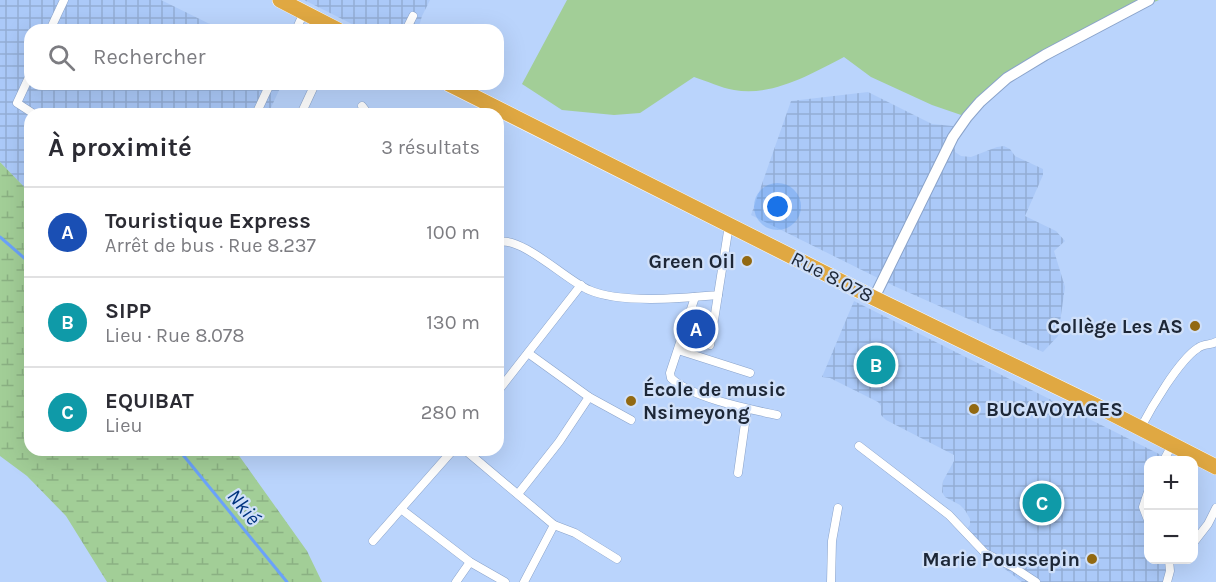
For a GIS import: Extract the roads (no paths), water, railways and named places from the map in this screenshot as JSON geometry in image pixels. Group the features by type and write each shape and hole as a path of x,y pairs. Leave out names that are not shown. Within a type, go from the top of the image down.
{"highway":[{"path":"280,0 327,24"},
{"name":"Rue 8.078","path":"461,90 497,108"},
{"name":"Rue 8.078","path":"504,112 1216,467"}],"main road":[{"path":"874,298 953,137 980,102 1007,78 1035,61 1149,0"}],"street":[{"path":"53,24 64,0"},
{"path":"299,24 304,12"},
{"path":"409,24 413,16"},
{"path":"24,88 17,104 24,108"},
{"path":"259,108 267,90"},
{"path":"304,108 312,90"},
{"path":"710,345 729,225"},
{"path":"504,242 510,241 591,291 646,299 718,295"},
{"path":"504,383 581,285"},
{"path":"695,297 670,372 675,381 699,394 747,409 777,415"},
{"path":"1140,429 1184,362 1200,346 1216,342"},
{"path":"678,350 750,373"},
{"path":"528,353 589,397 631,420"},
{"path":"518,494 559,442 589,397"},
{"path":"738,473 747,409"},
{"path":"1166,456 1172,445"},
{"path":"859,446 949,515 985,553 1036,582"},
{"path":"373,541 448,456"},
{"path":"472,456 554,525 574,533 617,559"},
{"path":"831,582 832,541 838,508"},
{"path":"1198,537 1216,508"},
{"path":"401,509 470,562 505,582"},
{"path":"524,582 554,525"},
{"path":"456,582 470,562"},
{"path":"1167,582 1170,571 1169,564"}],"waterway":[{"name":"Nkié","path":"0,237 24,258"},
{"name":"Nkié","path":"184,456 287,582"}],"place":[{"name":"Green Oil","path":"747,261"},
{"name":"Collège Les AS","path":"1195,326"},
{"name":"Touristique Express","path":"696,329"},
{"name":"SIPP","path":"876,365"},
{"name":"École de music Nsimeyong","path":"631,401"},
{"name":"BUCAVOYAGES","path":"974,409"},
{"name":"EQUIBAT","path":"1042,503"},
{"name":"Marie Poussepin","path":"1092,559"}]}
